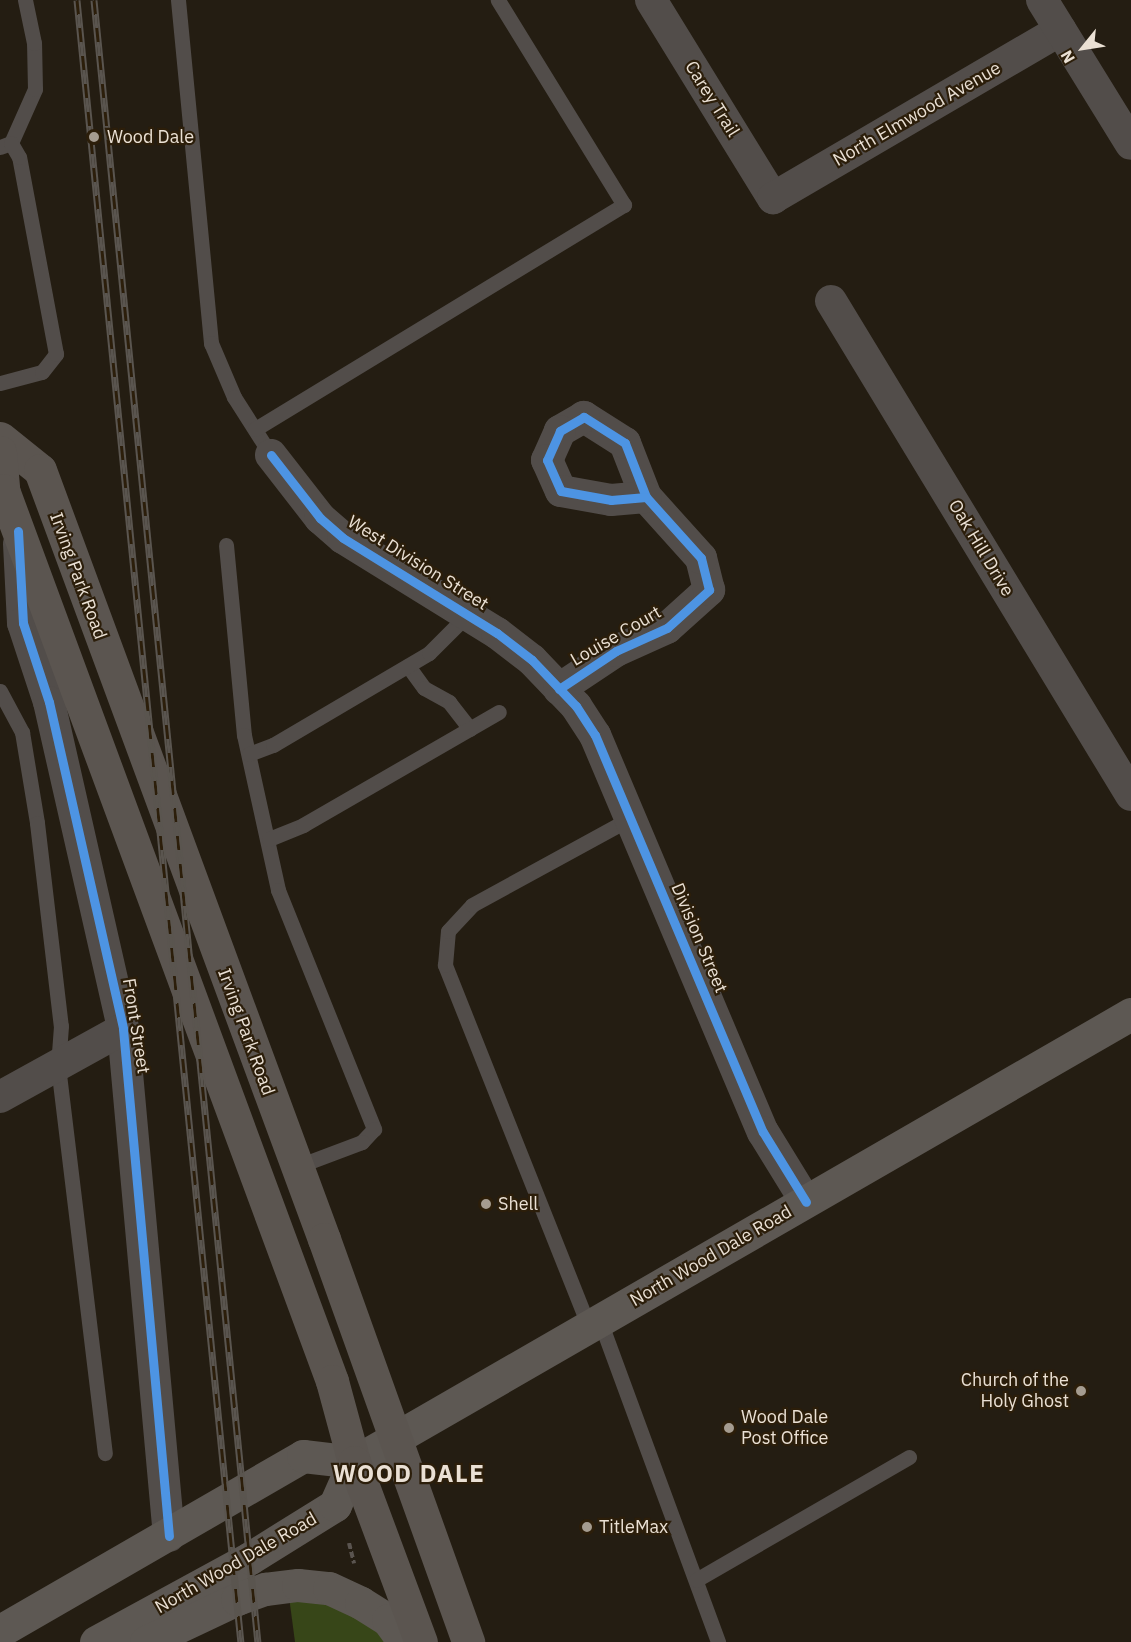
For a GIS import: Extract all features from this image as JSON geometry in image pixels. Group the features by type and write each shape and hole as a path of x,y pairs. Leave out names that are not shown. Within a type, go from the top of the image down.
{"main road":[{"name":"Irving Park Road","path":"0,438 40,470 397,1437 468,1642"},
{"path":"0,452 3,490 332,1381 354,1462 421,1642"},
{"name":"North Wood Dale Road","path":"96,1642 250,1558 335,1505 354,1462 1131,1014"},
{"path":"0,1630 169,1536 303,1456 354,1462"},
{"path":"146,1642 237,1599 265,1589 298,1585 329,1588 361,1603 388,1620 404,1642"}],"street":[{"name":"Carey Trail","path":"651,0 773,198"},
{"path":"1042,0 1131,144"},
{"name":"North Elmwood Avenue","path":"773,198 1061,30"},
{"name":"Oak Hill Drive","path":"831,301 1131,795"},
{"name":"West Division Street","path":"263,442 320,518 343,538 468,614 532,660 559,689"},
{"name":"Louise Court","path":"559,689 616,651 667,628 709,590 701,558 646,497"},
{"name":"Front Street","path":"18,531 23,623 49,702 123,1029 169,1536"},
{"name":"Division Street","path":"559,689 596,735 764,1132 806,1202"},
{"path":"0,1097 123,1029"}],"lane":[{"path":"0,383 42,372 56,354 19,156 5,145 35,89 34,43 26,0"},
{"path":"178,0 211,343 234,397 263,442 624,205 498,0"},
{"path":"225,545 249,754 269,839 278,890 374,1129 362,1142 296,1167"},
{"path":"249,754 273,745 429,653 468,614"},
{"path":"408,666 424,688 450,702 470,729"},
{"path":"0,691 22,732 38,823 61,1026 58,1066 105,1453"},
{"path":"269,839 303,825 499,712"},
{"path":"631,818 472,905 448,931 445,965 594,1324 696,1580 718,1642"},
{"path":"696,1580 909,1457"}],"green space":[{"path":"288,1589 323,1591 403,1642 295,1642"}],"railway":[{"path":"77,0 241,1642"},
{"path":"94,0 258,1642"}],"cycle path":[{"path":"559,689 616,651 667,628 709,590 701,558 646,497 625,443 584,417 560,431 547,460 561,491 611,500 646,497"},
{"path":"271,455 320,518 343,538 497,633 532,660 576,706 595,735 763,1132 806,1202"},
{"path":"18,531 23,623 49,702 123,1029 169,1536"}],"place":[{"name":"Wood Dale","path":"94,137"},
{"name":"Shell","path":"486,1204"},
{"name":"Church of the Holy Ghost","path":"1081,1391"},
{"name":"Wood Dale Post Office","path":"729,1428"},
{"name":"TitleMax","path":"587,1527"}],"district":[{"name":"WOOD DALE","path":"409,1474"}]}
